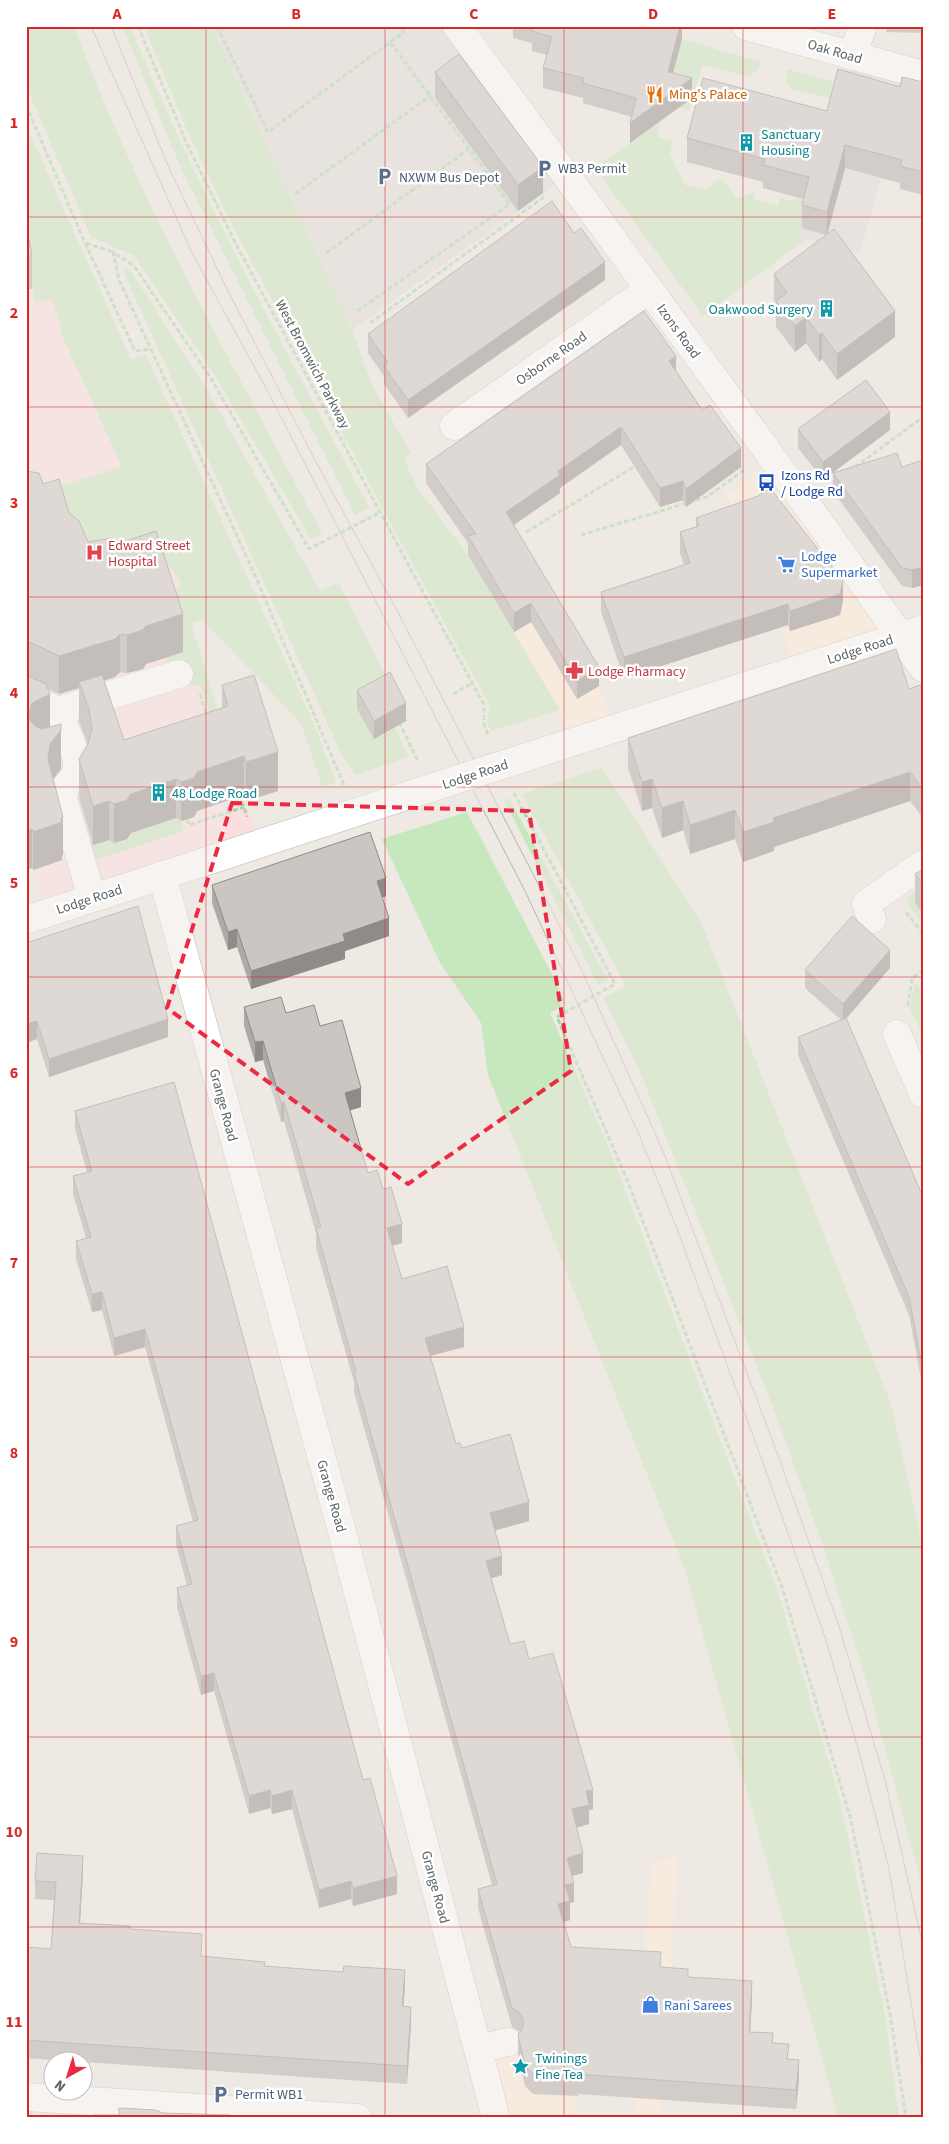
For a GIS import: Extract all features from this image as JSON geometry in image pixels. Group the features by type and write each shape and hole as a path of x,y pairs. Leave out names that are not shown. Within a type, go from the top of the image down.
{"street":[{"name":"Izons Road","path":"457,26 825,530 911,632 923,668"},
{"name":"Oak Road","path":"746,26 923,75"},
{"path":"852,56 864,26"},
{"name":"Osborne Road","path":"454,426 648,290"},
{"name":"Lodge Road","path":"26,920 911,632"},
{"path":"26,696 58,712 188,681"},
{"path":"58,712 78,762 75,775 65,785 63,799 92,898"},
{"path":"44,752 70,742"},
{"path":"872,919 866,904 923,864"},
{"name":"Grange Road","path":"162,875 341,1528 496,2118"},
{"path":"902,1022 923,1094"},
{"path":"479,2049 508,2042"},
{"path":"26,2097 358,2118"}],"path":[{"name":"West Bromwich Parkway","path":"138,26 186,142 238,248 379,513 484,704 484,724 492,742"},
{"path":"217,26 268,132 404,32 400,26"},
{"path":"357,311 510,204 390,42"},
{"path":"295,194 430,96"},
{"path":"26,105 85,243 135,351 150,349"},
{"path":"326,253 469,149"},
{"path":"370,323 549,193"},
{"path":"85,243 113,252 134,266 210,378 309,548 379,513"},
{"path":"113,252 119,280 254,573 344,786"},
{"path":"854,468 923,417"},
{"path":"526,532 641,463"},
{"path":"581,535 706,497 748,468"},
{"path":"188,681 210,724"},
{"path":"453,694 472,683"},
{"path":"397,717 419,761"},
{"path":"511,787 616,984 557,1017 628,1182 782,1588 851,1820 890,2014 906,2118"},
{"path":"239,790 248,817"},
{"path":"187,819 189,825 244,807"},
{"path":"902,1022 912,978 923,970"}],"highlighted area":[{"path":"232,803 529,811 571,1071 408,1184 167,1008"}],"shaded area":[{"name":"NXWM Bus Depot","path":"211,26 457,26 566,177 352,330"},
{"path":"848,55 909,71 887,156 860,253 808,239 796,247"},
{"name":"Edward Street Hospital","path":"26,211 64,340 155,542 202,618 191,623 259,844 46,913 26,849"},
{"path":"773,459 900,636 796,670 746,521 723,493 738,488"},
{"path":"513,542 598,686 618,727 576,741 468,555"},
{"path":"678,1856 661,2118 634,2118 651,1863"},
{"path":"583,2000 576,2118 496,2118 477,2042 507,2034 554,2031"}],"green space":[{"path":"26,26 74,26 100,92 158,220 222,346 322,533 311,539 209,366 133,255 91,237 26,86"},
{"path":"122,26 130,26 156,88 213,209 274,329 369,507 355,515 180,166"},
{"path":"144,26 211,26 352,330 373,387 411,453 404,459 417,487 468,555 560,710 491,731 487,721 490,706 380,504 230,221 188,133"},
{"path":"682,39 761,62 759,68 756,72 746,76 702,65 690,110 665,104"},
{"path":"787,69 841,84 812,162 829,98 792,89 787,83"},
{"path":"661,121 657,137 673,142 670,154 685,185 705,190 715,181 723,179 736,199 756,191 754,199 778,206 780,198 791,201 812,191 796,247 703,316 595,168"},
{"path":"26,125 131,359 146,355 311,717 336,782 322,787 302,725 202,619 191,623 228,745 222,747 200,684 193,686 165,658 166,600 182,585 169,565 119,582 26,496 122,467 64,340 52,299 35,303 26,256"},
{"path":"128,267 208,391 320,591 338,582 387,678 374,739 395,728 409,757 356,775 344,760 123,271"},
{"path":"602,768 701,922 891,1404 923,1548 923,1890 869,1690 823,1546 774,1410 641,1074 603,998 626,986 522,794"},
{"path":"509,798 608,980 598,985 504,800"},
{"path":"467,812 567,1003 550,1013 614,1160 777,1589 840,1800 884,2010 899,2118 838,2116 684,1567 488,1075 481,1023 439,961 382,839"},
{"path":"176,818 181,821 184,831 95,860 89,840 104,836 106,841 127,839 131,833"},
{"path":"923,886 915,903 923,914 923,925 909,907 908,897"},
{"path":"915,982 923,993 923,1035 910,1009"}],"building":[{"path":"533,26 680,26 668,72 692,78 630,123 636,98 583,83 584,78 543,68 552,37 532,31"},
{"path":"459,54 543,167 518,185 435,72"},
{"path":"838,69 900,87 902,77 923,82 923,172 900,166 902,160 845,145 827,212 802,205 809,177 763,165 765,159 687,138 703,78 827,111"},
{"path":"552,201 574,233 581,228 605,262 408,400 384,366 388,363 368,334"},
{"path":"26,223 32,256 26,256"},
{"name":"Oakwood Surgery","path":"834,229 895,311 837,354 822,333 819,335 806,317 795,326 776,301 787,293 774,274"},
{"path":"644,311 676,356 669,361 702,410 710,405 741,448 686,489 683,481 660,488 621,427 558,471 560,475 506,512 599,667 577,681 531,603 514,613 468,536 476,534 426,464"},
{"path":"866,380 890,412 823,462 798,429"},
{"path":"897,453 902,467 923,460 923,567 912,570 902,568 833,473"},
{"name":"Edward Street Hospital","path":"26,471 39,473 43,484 59,479 69,513 79,521 88,542 112,538 123,542 156,531 183,614 146,626 143,630 127,635 120,634 115,639 59,656 26,642"},
{"path":"770,488 843,581 840,594 790,611 788,604 624,657 601,592 690,563 680,532 699,526 696,518 758,496"},
{"path":"896,649 909,689 920,685 923,694 923,789 910,772 773,818 774,822 743,832 735,810 690,825 683,801 662,808 652,779 642,782 628,738"},
{"path":"390,672 406,703 374,721 357,690"},
{"path":"26,675 46,684 50,694 32,703 29,712 30,720 35,726 42,729 61,724 61,730 50,744 48,759 63,817 61,818 62,822 33,832 32,829 26,831"},
{"path":"102,675 124,740 228,706 222,685 254,675 278,752 246,762 244,756 197,772 194,778 181,782 176,779 131,794 127,800 114,804 109,801 93,806 79,759 88,744 92,729 89,709 79,682"},
{"path":"370,832 386,878 377,881 389,918 343,934 345,941 251,971 237,929 228,932 212,885"},
{"path":"923,869 923,884 915,874"},
{"path":"138,906 168,1019 49,1059 37,1021 26,1024 26,943"},
{"path":"852,916 890,950 843,1004 805,970"},
{"path":"281,997 286,1013 314,1005 320,1026 342,1020 361,1088 345,1093 368,1173 377,1170 383,1189 391,1187 402,1224 387,1228 402,1279 447,1266 464,1327 425,1338 456,1444 460,1443 462,1448 510,1434 529,1502 490,1513 502,1556 486,1561 510,1644 524,1641 529,1659 553,1653 593,1790 586,1791 589,1805 572,1809 583,1853 567,1858 574,1883 565,1885 570,1901 558,1904 571,1947 661,1952 660,1967 688,1969 688,1977 752,1981 749,2032 773,2033 772,2043 789,2044 787,2059 799,2060 796,2090 578,2074 578,2077 533,2074 525,2066 518,2035 523,2028 523,2019 519,2012 512,2008 478,1889 497,1884 354,1373 356,1372 316,1228 321,1227 284,1102 281,1103 263,1041 255,1042 244,1007"},
{"path":"846,1018 923,1197 923,1371 909,1297 798,1037"},
{"path":"174,1082 363,1780 370,1778 397,1876 353,1888 351,1881 319,1890 292,1790 272,1796 270,1790 249,1796 214,1673 201,1676 177,1588 192,1584 176,1526 198,1520 145,1329 114,1338 102,1292 92,1294 76,1241 91,1237 73,1176 92,1171 75,1111"},
{"path":"37,1853 83,1856 79,1923 130,1926 130,1929 202,1934 201,1956 265,1962 264,1966 343,1972 344,1966 405,1970 402,2006 411,2007 407,2066 26,2040 26,1947 51,1949 56,1882 35,1881"},
{"path":"119,2108 155,2110 163,2113 230,2115 231,2118 94,2118 94,2115 119,2115"}],"tram line":[{"path":"91,26 192,253 266,388 525,891 638,1132 679,1234 825,1637 861,1759 889,1869 923,2075"},
{"path":"111,26 169,168 225,285 317,464 400,616 552,911 583,973 663,1151 776,1450 838,1623 885,1780 923,1946"}],"place":[{"name":"Ming's Palace","path":"655,94"},
{"name":"Sanctuary Housing","path":"747,142"},
{"name":"WB3 Permit","path":"544,168"},
{"name":"NXWM Bus Depot","path":"385,177"},
{"name":"Oakwood Surgery","path":"827,309"},
{"name":"Izons Rd / Lodge Rd","path":"767,483"},
{"name":"Edward Street Hospital","path":"94,553"},
{"name":"Lodge Supermarket","path":"787,564"},
{"name":"Lodge Pharmacy","path":"574,671"},
{"name":"48 Lodge Road","path":"158,793"},
{"name":"Rani Sarees","path":"650,2005"},
{"name":"Twinings Fine Tea","path":"521,2066"},
{"name":"Permit WB1","path":"221,2094"}]}
